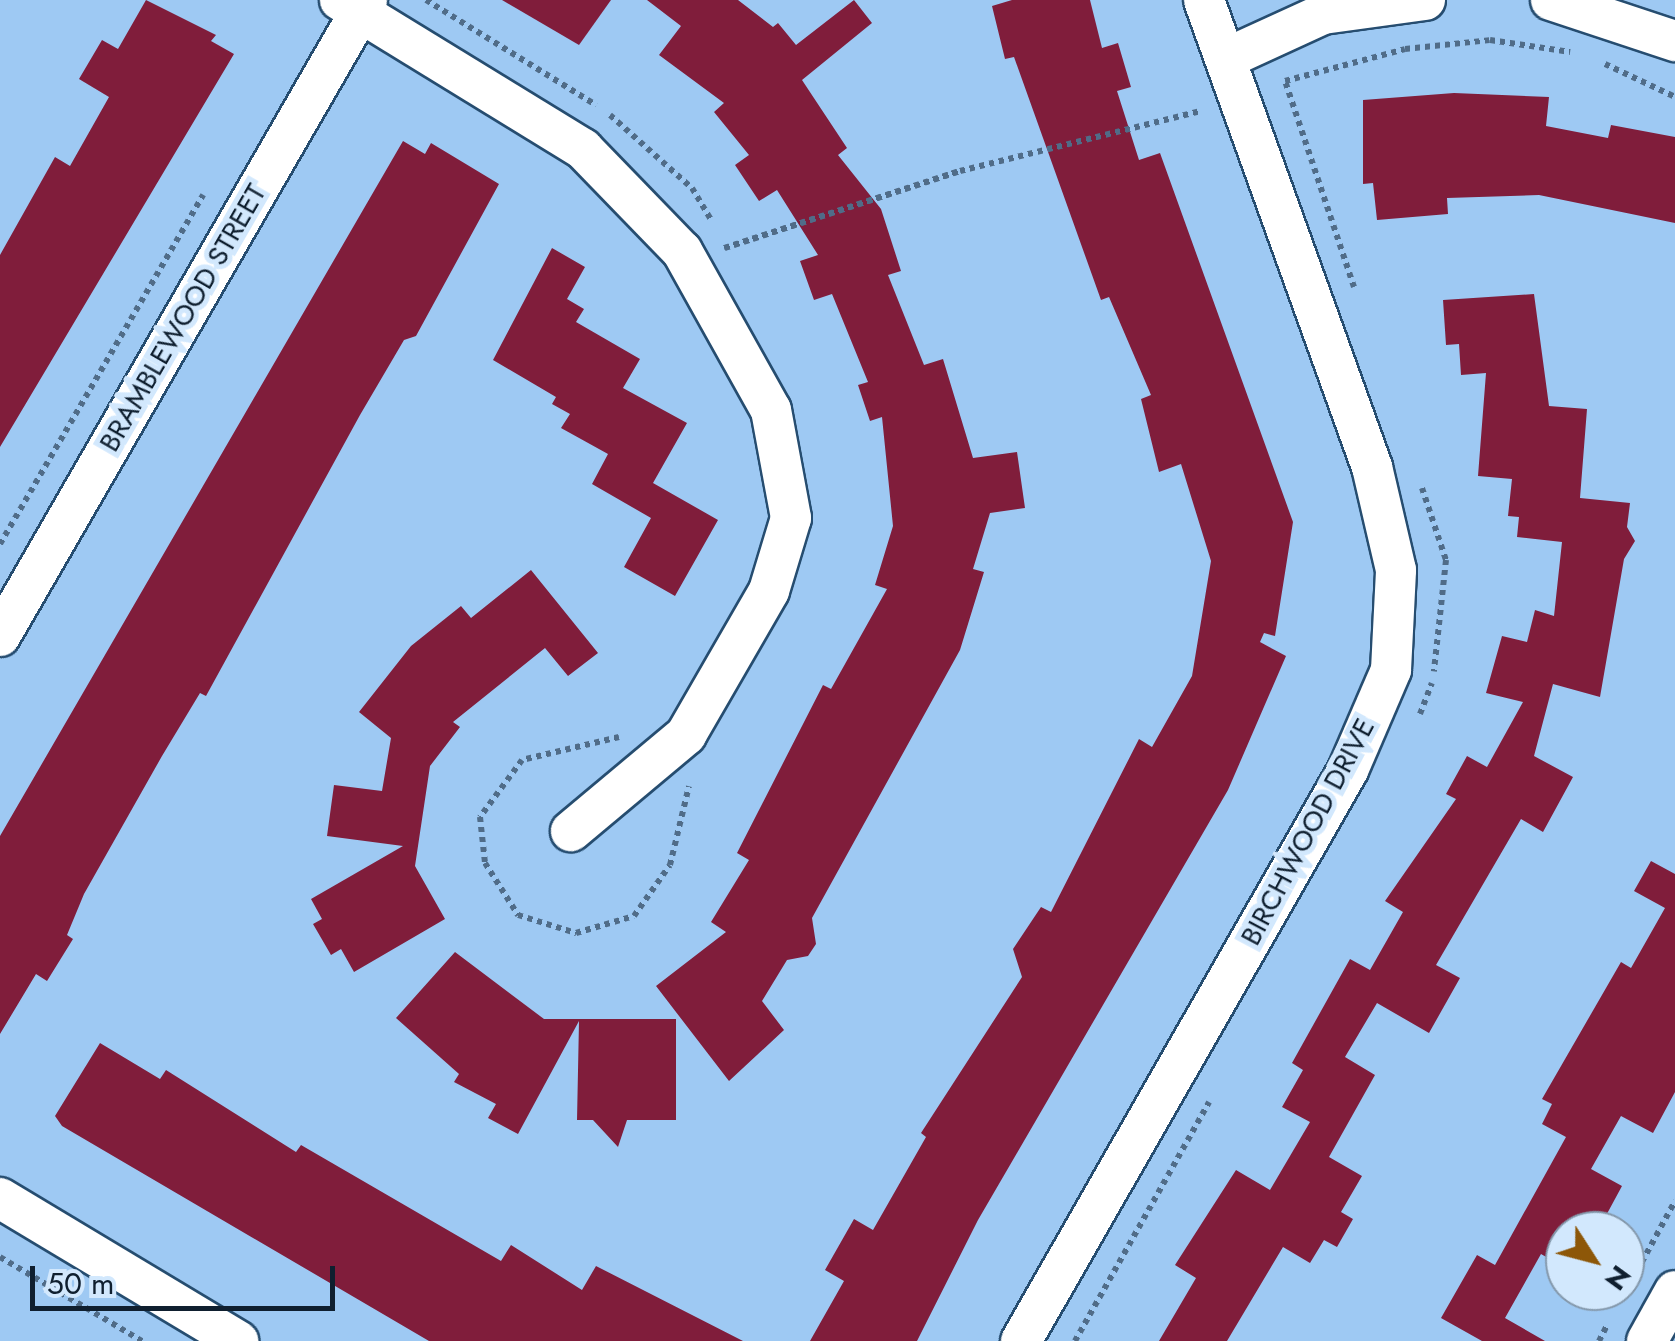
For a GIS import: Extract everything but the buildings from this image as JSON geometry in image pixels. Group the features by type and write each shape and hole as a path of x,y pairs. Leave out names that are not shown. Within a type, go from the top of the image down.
{"street":[{"name":"BIRCHWOOD DRIVE","path":"1021,1341 1348,770 1391,670 1396,570 1372,467 1204,0"},
{"path":"1227,58 1323,14 1425,0"},
{"path":"1551,0 1675,41"},
{"path":"356,4 582,149 682,251 771,410 790,518 769,591 686,735 571,831"},
{"name":"BRAMBLEWOOD STREET","path":"0,636 356,4"},
{"path":"0,1198 238,1341"},
{"path":"1650,1340 1675,1291"}],"path":[{"path":"924,182 709,253 763,236 960,170 1208,110"},
{"path":"0,544 206,190"},
{"path":"632,731 542,750 502,779 480,817 485,863 518,915 576,933 634,916 670,866 694,774"},
{"path":"0,1258 142,1341"}]}
